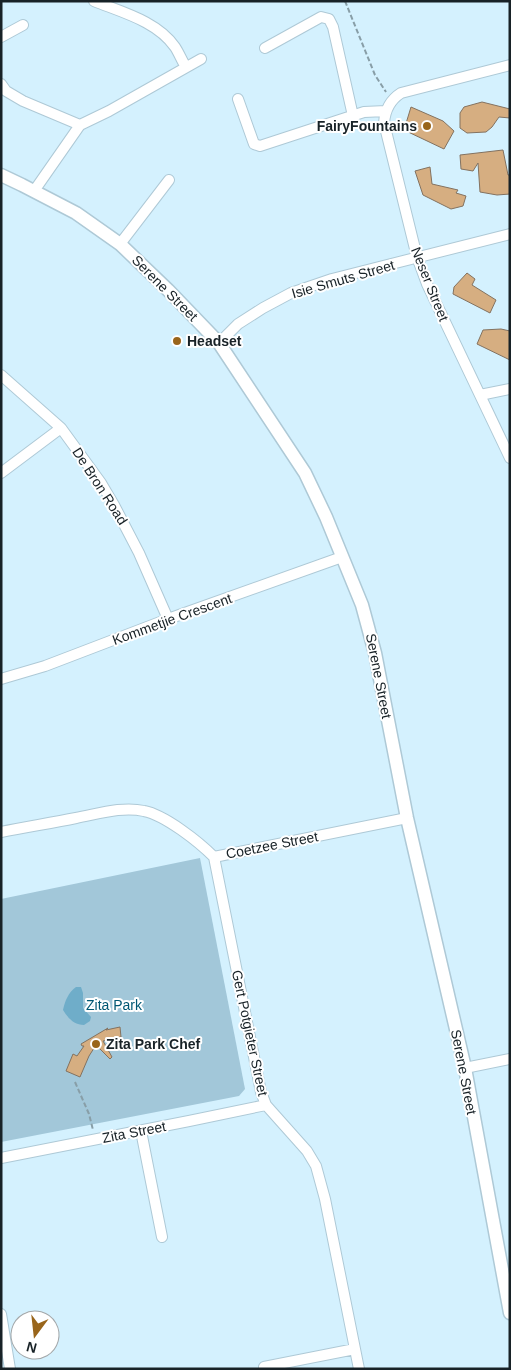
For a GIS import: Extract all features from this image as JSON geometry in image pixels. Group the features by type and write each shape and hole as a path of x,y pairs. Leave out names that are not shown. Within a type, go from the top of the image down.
{"street":[{"path":"94,1 149,24 174,46 186,68"},
{"path":"265,48 322,17 329,19 333,27 353,116"},
{"path":"1,37 23,25"},
{"path":"34,191 80,125 109,111 201,59"},
{"path":"391,101 406,91 510,65"},
{"path":"1,84 8,93 80,125"},
{"path":"238,99 254,144 260,146 364,112 386,111"},
{"name":"Neser Street","path":"391,101 384,117 384,127 416,257 510,458"},
{"name":"Serene Street","path":"1,176 76,213 120,244 219,343 305,473 326,517 368,622 407,818 465,1068 510,1314"},
{"path":"120,244 169,180"},
{"name":"Isie Smuts Street","path":"219,343 238,324 269,304 291,293 332,279 510,234"},
{"name":"De Bron Road","path":"1,375 60,428 91,469 114,505 139,553 168,619"},
{"path":"480,395 510,389"},
{"path":"1,473 60,428"},
{"name":"Kommetjie Crescent","path":"1,679 45,666 168,619 342,558"},
{"name":"Coetzee Street","path":"1,832 117,810 144,811 153,814 182,831 214,857 407,818"},
{"name":"Gert Potgieter Street","path":"214,857 258,1078 266,1105 307,1151 316,1166 325,1199 359,1369"},
{"path":"465,1068 510,1059"},
{"name":"Zita Street","path":"1,1158 266,1105"},
{"path":"141,1131 162,1237"},
{"path":"1,1314 10,1369"},
{"path":"264,1367 355,1349"}],"path":[{"path":"345,1 375,75 391,101"},
{"path":"75,1082 92,1124"}],"green space":[{"name":"Zita Park","path":"200,858 245,1089 239,1096 1,1142 1,899"}],"shaded area":[{"path":"76,987 81,987 83,1008 91,1017 90,1021 84,1025 77,1024 63,1010 67,997"}],"building":[{"path":"482,102 510,109 510,118 499,117 486,132 467,133 460,128 460,113 464,107"},
{"name":"FairyFountains","path":"411,107 443,121 454,131 444,149 404,130"},
{"path":"503,150 508,175 510,175 510,194 497,195 480,192 478,163 473,171 461,169 460,155"},
{"path":"430,167 432,184 458,190 456,193 466,196 463,206 451,209 423,195 415,171"},
{"path":"467,273 475,279 472,285 496,300 490,313 453,294 454,287"},
{"path":"501,329 510,331 510,360 477,344 483,330"},
{"path":"120,1027 121,1037 103,1041 112,1057 110,1059 96,1045 80,1077 66,1071 73,1054 77,1056 84,1046 81,1044 108,1028 106,1030"}],"place":[{"name":"FairyFountains","path":"427,126"},
{"name":"Headset","path":"177,341"},
{"name":"Zita Park Chef","path":"96,1044"}]}
